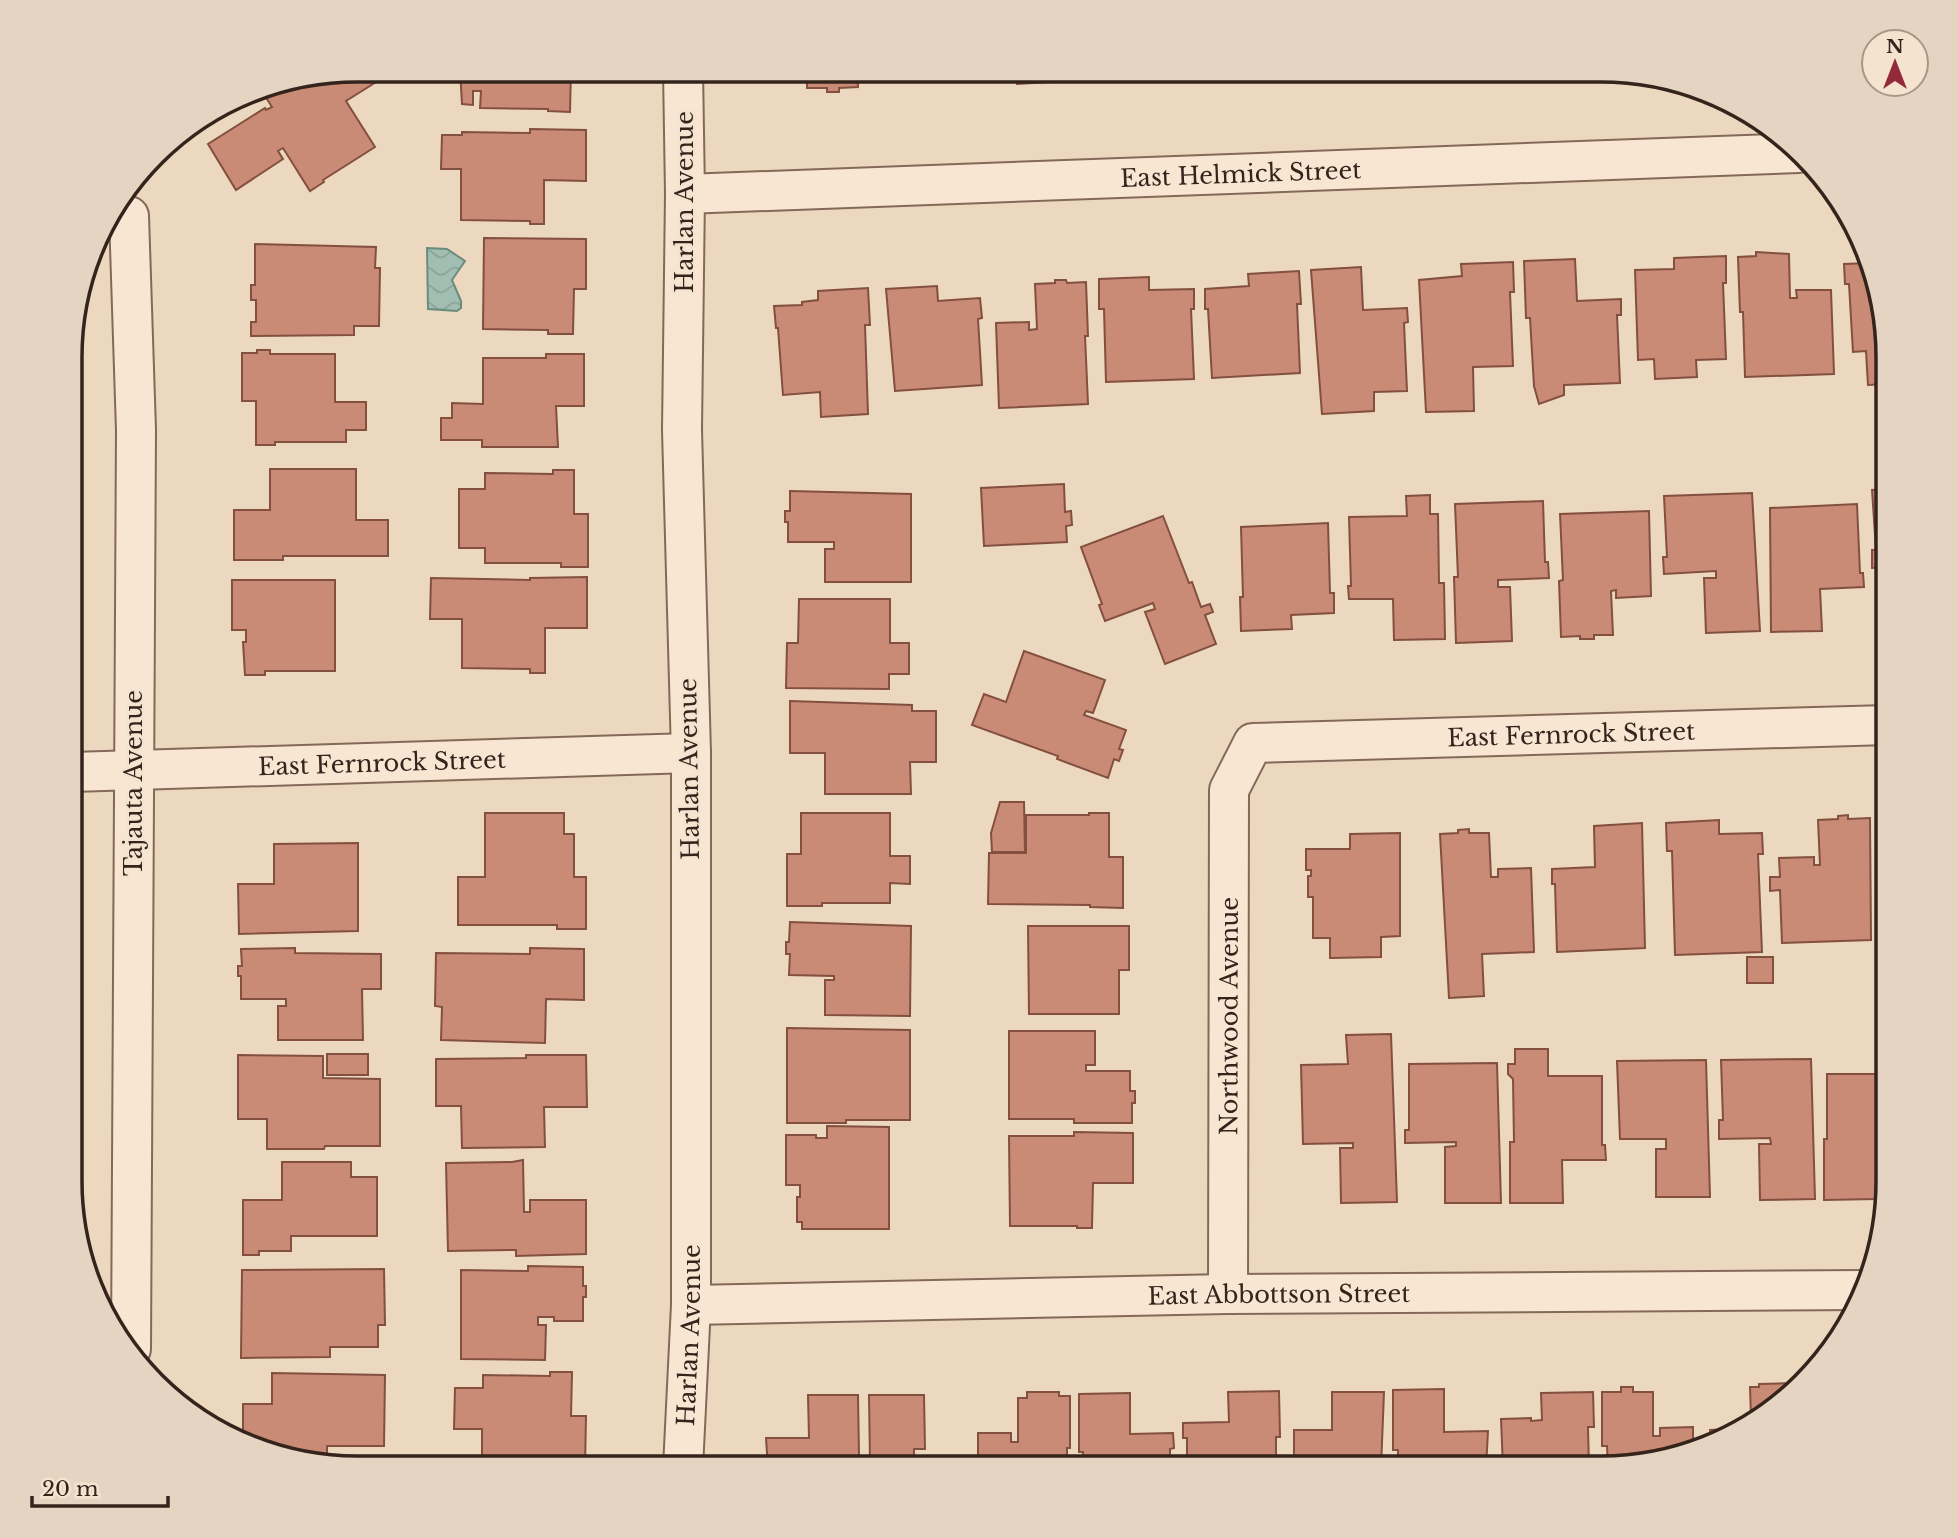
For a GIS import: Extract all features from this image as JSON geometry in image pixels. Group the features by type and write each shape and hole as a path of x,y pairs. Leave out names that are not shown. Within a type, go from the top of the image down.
{"street":[{"name":"Harlan Avenue","path":"684,82 682,430 691,753 691,1305 684,1456"},
{"name":"East Helmick Street","path":"685,194 1785,153"},
{"name":"Tajauta Avenue","path":"117,1312 133,770 136,430 118,221"},
{"name":"East Fernrock Street","path":"1253,743 1876,725"},
{"name":"Northwood Avenue","path":"1227,1294 1229,790 1253,743"},
{"name":"East Fernrock Street","path":"82,772 691,753"},
{"name":"East Abbottson Street","path":"691,1305 1227,1294 1853,1290"}],"water":[{"path":"427,248 447,249 465,261 452,280 461,301 461,308 457,311 428,309"}],"building":[{"path":"376,82 346,101 375,147 310,191 283,148 278,151 283,159 236,190 208,144 265,108 266,110 272,107 266,98 286,92 339,83"},
{"path":"461,82 571,82 570,112 480,108 481,91 473,91 473,105 462,104"},
{"path":"807,82 858,82 858,87 839,88 839,92 827,92 827,88 807,88"},
{"path":"1017,82 1050,82 1017,84"},
{"path":"530,129 586,130 586,181 544,180 544,224 530,224 530,221 461,220 461,169 441,169 442,135 462,135 462,132 530,133"},
{"path":"484,238 586,239 586,289 574,289 573,334 548,334 548,330 483,329"},
{"path":"255,244 376,247 375,268 380,268 379,326 354,326 354,335 251,336 251,322 256,322 256,300 251,300 251,285 255,285"},
{"path":"1756,252 1789,254 1790,298 1797,298 1796,290 1831,290 1834,374 1745,377 1738,257 1756,256"},
{"path":"1726,256 1726,283 1723,283 1726,359 1696,360 1697,377 1655,379 1654,359 1638,360 1635,270 1674,269 1674,258"},
{"path":"1575,259 1577,301 1621,299 1621,315 1617,315 1620,383 1564,385 1564,395 1539,404 1534,386 1530,318 1526,318 1524,261"},
{"path":"1513,262 1514,292 1510,292 1513,366 1473,367 1474,411 1426,412 1419,280 1462,276 1461,264"},
{"path":"1859,263 1866,286 1875,339 1876,385 1868,385 1866,351 1853,352 1849,284 1845,284 1844,264"},
{"path":"1361,267 1363,310 1407,308 1408,322 1404,323 1407,391 1374,392 1374,411 1322,414 1311,270"},
{"path":"1299,271 1301,304 1297,304 1300,373 1212,378 1205,289 1249,286 1248,274"},
{"path":"1149,277 1149,290 1194,289 1194,309 1191,309 1194,379 1106,382 1104,309 1099,309 1099,279"},
{"path":"1055,280 1066,280 1067,283 1086,282 1088,404 999,408 996,323 1029,322 1029,330 1037,329 1035,284 1055,283"},
{"path":"937,286 938,301 980,298 982,318 978,319 982,385 895,391 886,289"},
{"path":"868,288 870,325 865,325 868,414 821,417 820,392 783,395 774,306 802,305 802,302 818,300 818,291"},
{"path":"257,350 270,350 270,354 335,354 335,402 366,402 366,430 346,430 346,442 275,442 275,445 256,445 256,401 242,401 242,353 257,353"},
{"path":"546,354 584,354 584,406 556,406 558,447 482,447 482,440 441,440 441,418 452,418 452,403 483,404 483,358 546,358"},
{"path":"270,469 356,469 356,520 388,520 388,556 283,556 283,560 234,560 234,510 270,510"},
{"path":"553,470 574,470 574,514 588,514 588,567 561,567 561,563 485,563 485,548 459,548 459,489 485,489 485,473 553,474"},
{"path":"1064,484 1065,512 1071,511 1072,525 1066,526 1067,542 984,546 981,488"},
{"path":"1872,490 1876,490 1876,550"},
{"path":"790,491 911,494 911,582 825,582 825,549 834,549 834,542 788,542 785,511 790,511"},
{"path":"1752,493 1760,631 1706,633 1704,578 1716,578 1716,571 1664,574 1663,557 1667,557 1664,496"},
{"path":"1430,495 1430,514 1438,514 1439,583 1444,583 1445,639 1394,640 1393,599 1349,599 1349,517 1407,516 1406,496"},
{"path":"1543,501 1545,562 1548,562 1549,578 1498,580 1498,587 1510,587 1512,641 1456,643 1454,577 1458,577 1455,504"},
{"path":"1857,504 1860,573 1863,573 1864,587 1820,589 1822,631 1771,632 1770,508"},
{"path":"1649,511 1651,596 1616,598 1616,590 1611,591 1613,635 1594,635 1594,639 1580,639 1580,636 1561,637 1559,581 1563,580 1560,514"},
{"path":"1163,516 1201,607 1210,604 1213,612 1205,615 1216,644 1165,664 1145,612 1155,609 1153,603 1105,621 1099,605 1102,604 1081,547"},
{"path":"1328,523 1330,593 1334,593 1334,613 1291,615 1292,629 1241,631 1241,527"},
{"path":"1872,550 1876,550 1876,568 1872,568"},
{"path":"587,577 587,628 545,628 545,673 530,673 530,669 462,668 462,619 430,619 431,578 530,580"},
{"path":"232,580 335,580 335,671 265,671 265,675 245,675 243,642 246,642 246,630 232,630"},
{"path":"799,599 890,599 890,643 909,643 909,674 889,674 889,689 786,688 787,643 798,643"},
{"path":"1024,651 1105,680 1093,713 1086,711 1084,715 1126,730 1119,749 1123,750 1119,761 1114,759 1108,778 1057,759 1058,756 972,725 984,694 1006,702"},
{"path":"790,701 912,705 912,711 936,711 936,762 910,762 911,794 825,794 825,753 790,753"},
{"path":"1000,802 1024,802 1025,852 992,852 991,833"},
{"path":"485,813 564,813 564,834 574,834 574,877 586,877 586,929 557,929 557,925 458,925 458,877 485,877"},
{"path":"801,813 890,813 890,856 910,856 910,884 890,883 890,903 787,906 787,854 801,854"},
{"path":"1109,813 1109,857 1123,857 1123,908 988,904 989,853 1026,853 1026,815"},
{"path":"1848,815 1848,819 1870,818 1871,940 1782,943 1780,890 1770,891 1770,877 1780,877 1779,858 1814,857 1814,865 1820,865 1818,820 1838,819 1838,816"},
{"path":"1719,820 1719,834 1762,833 1763,854 1758,854 1762,952 1675,955 1672,851 1667,851 1666,823"},
{"path":"1642,823 1645,948 1557,952 1552,869 1595,867 1594,826"},
{"path":"1469,829 1469,833 1489,833 1491,877 1498,877 1498,869 1531,868 1534,952 1482,954 1484,996 1449,998 1440,834"},
{"path":"1400,833 1400,936 1381,937 1381,957 1330,958 1330,938 1313,938 1313,897 1308,897 1308,876 1311,876 1311,870 1306,870 1306,849 1350,849 1350,834"},
{"path":"358,843 358,931 239,934 238,884 274,884 274,844"},
{"path":"790,922 911,926 910,1016 825,1015 825,980 834,980 834,976 789,975 790,954 786,954 786,942 789,942"},
{"path":"1028,926 1129,926 1129,970 1119,970 1119,1014 1029,1014"},
{"path":"295,948 295,953 381,954 381,989 362,989 363,1040 278,1040 278,1006 286,1006 286,999 241,999 238,966 242,966 241,949"},
{"path":"530,948 584,949 584,1000 546,999 545,1043 441,1040 442,1007 435,1006 436,953 530,954"},
{"path":"1747,957 1773,957 1773,983 1747,983"},
{"path":"787,1028 910,1030 910,1120 787,1123"},
{"path":"1009,1031 1095,1031 1095,1065 1086,1065 1086,1071 1130,1071 1130,1091 1135,1091 1132,1123 1074,1123 1074,1119 1009,1119"},
{"path":"1391,1034 1397,1202 1341,1203 1340,1148 1353,1148 1353,1143 1303,1144 1301,1065 1348,1064 1346,1035"},
{"path":"1515,1049 1548,1049 1548,1076 1602,1076 1602,1145 1605,1145 1606,1160 1562,1160 1563,1203 1510,1203 1510,1142 1514,1142 1513,1079 1508,1074 1508,1064 1515,1064"},
{"path":"327,1054 368,1054 368,1075 327,1075"},
{"path":"238,1055 323,1056 323,1078 380,1079 380,1146 267,1149 267,1119 238,1119"},
{"path":"526,1055 586,1055 587,1107 544,1107 545,1147 462,1148 461,1106 436,1106 436,1059 526,1058"},
{"path":"1811,1059 1815,1199 1760,1200 1759,1144 1771,1144 1770,1138 1719,1139 1719,1120 1723,1120 1721,1060"},
{"path":"1706,1060 1710,1197 1656,1197 1656,1149 1666,1149 1666,1139 1620,1139 1617,1061"},
{"path":"1497,1063 1501,1203 1445,1203 1445,1147 1456,1146 1456,1142 1405,1143 1405,1130 1409,1130 1409,1064"},
{"path":"1827,1074 1876,1074 1875,1199 1824,1200 1824,1139 1827,1139"},
{"path":"827,1126 889,1127 889,1229 802,1229 802,1222 797,1222 800,1185 786,1185 786,1135 816,1135 816,1138 827,1138"},
{"path":"1074,1132 1133,1133 1133,1183 1093,1183 1092,1228 1010,1226 1009,1136 1074,1136"},
{"path":"523,1160 524,1212 530,1212 530,1200 586,1200 586,1254 516,1256 516,1250 448,1251 446,1163"},
{"path":"282,1162 351,1162 351,1177 377,1177 377,1236 291,1236 291,1251 259,1251 259,1255 243,1255 243,1200 282,1200"},
{"path":"528,1266 583,1267 586,1297 583,1297 583,1321 554,1321 554,1317 538,1317 538,1325 546,1325 545,1360 461,1359 461,1270 528,1271"},
{"path":"384,1269 385,1325 378,1325 378,1347 330,1347 330,1357 241,1358 242,1270"},
{"path":"550,1372 572,1372 571,1416 586,1416 585,1456 482,1456 482,1429 454,1429 455,1388 483,1388 483,1375 550,1376"},
{"path":"272,1373 385,1375 384,1446 327,1446 327,1454 286,1446 243,1431 243,1404 272,1404"},
{"path":"1787,1383 1751,1411 1750,1387 1759,1387 1759,1384"},
{"path":"1621,1387 1633,1387 1633,1392 1653,1392 1653,1436 1660,1436 1660,1428 1693,1427 1693,1440 1655,1450 1607,1456 1607,1446 1602,1446 1602,1392 1621,1392"},
{"path":"1444,1389 1444,1432 1488,1431 1487,1456 1398,1456 1398,1450 1393,1450 1393,1390"},
{"path":"1279,1391 1280,1437 1276,1437 1276,1456 1187,1456 1187,1438 1183,1438 1183,1423 1229,1422 1228,1392"},
{"path":"1027,1392 1059,1392 1059,1396 1070,1396 1070,1448 1067,1448 1067,1456 978,1456 978,1433 1011,1433 1011,1442 1018,1442 1018,1398 1027,1398"},
{"path":"1332,1392 1384,1392 1381,1456 1294,1456 1294,1430 1332,1430"},
{"path":"1593,1392 1594,1427 1588,1427 1589,1456 1503,1456 1501,1419 1542,1420 1541,1393"},
{"path":"1130,1393 1130,1434 1173,1433 1174,1448 1170,1449 1170,1456 1083,1456 1083,1452 1079,1452 1079,1394"},
{"path":"808,1395 858,1395 859,1456 767,1456 766,1438 809,1438"},
{"path":"869,1395 924,1395 925,1449 914,1449 914,1456 870,1456"}]}
